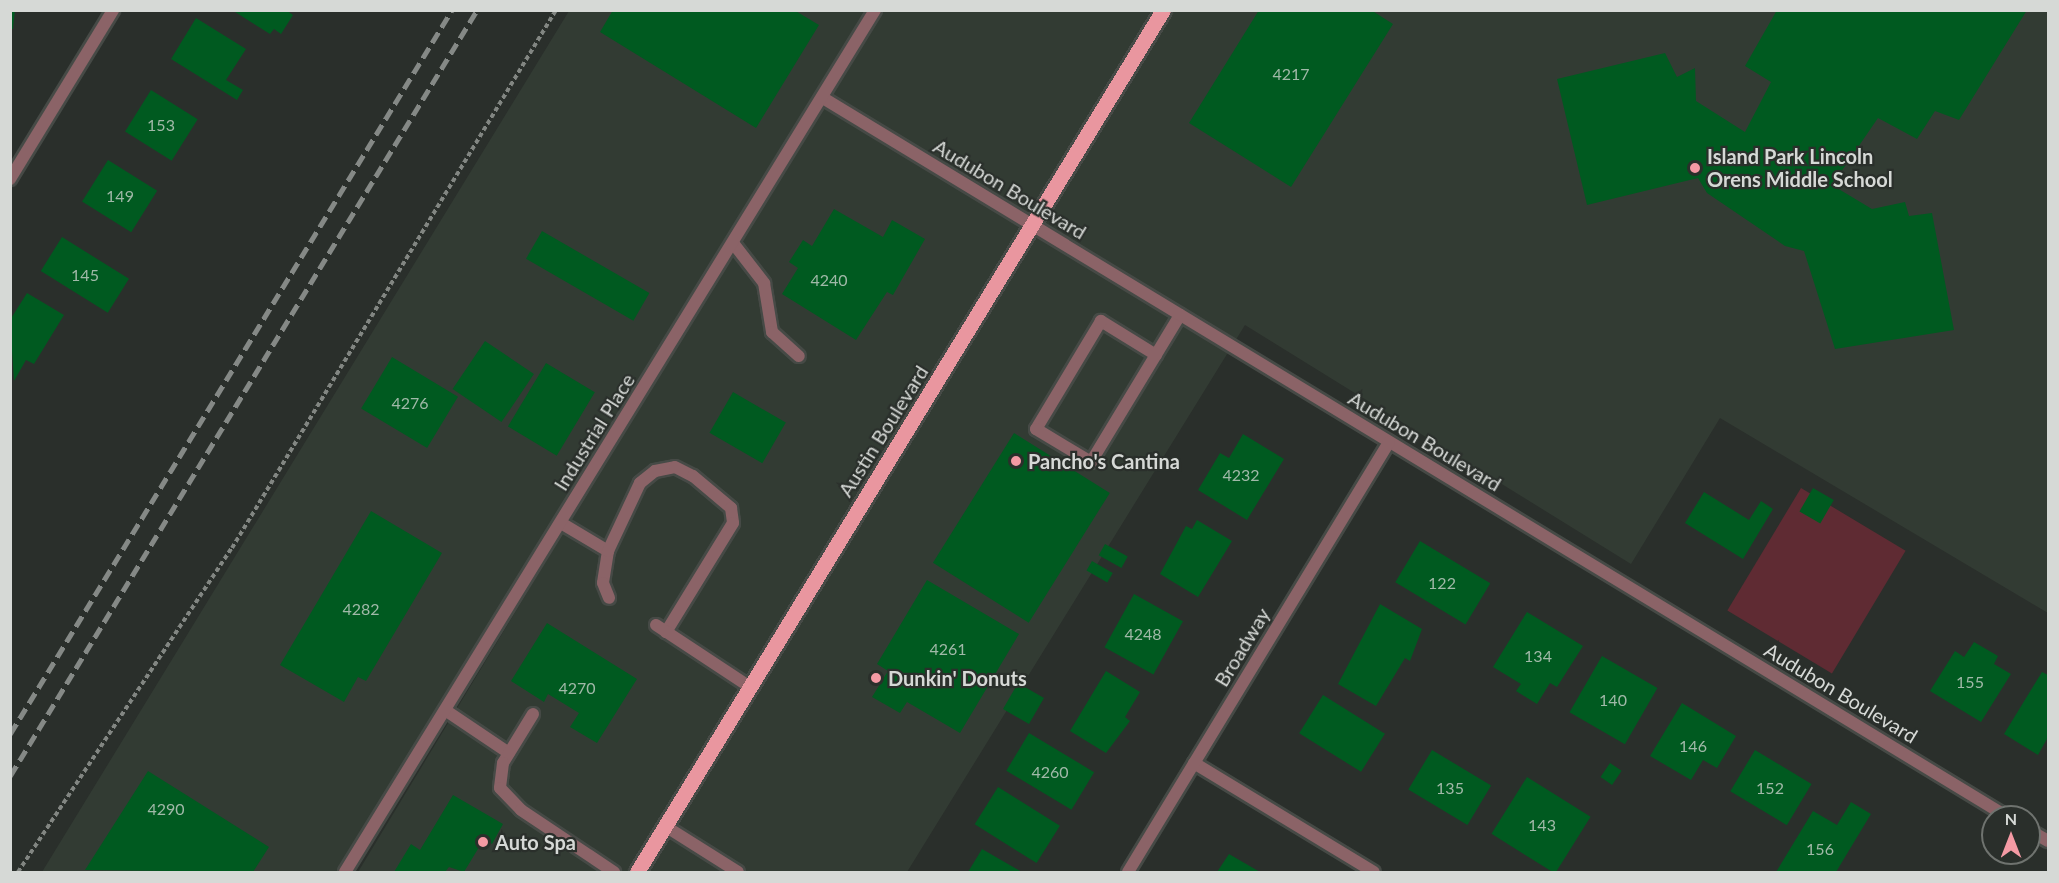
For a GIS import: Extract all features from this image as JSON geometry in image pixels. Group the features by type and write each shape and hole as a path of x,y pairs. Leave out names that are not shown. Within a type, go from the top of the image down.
{"main road":[{"name":"Austin Boulevard","path":"637,873 1163,10"}],"street":[{"path":"10,179 113,10"},
{"name":"Industrial Place","path":"345,873 823,98 874,10"},
{"name":"Audubon Boulevard","path":"823,98 1988,805"},
{"path":"733,243 764,283 772,332 799,356"},
{"path":"1155,355 1101,321 1036,429 1091,462 1180,315"},
{"name":"Broadway","path":"1128,873 1389,442"},
{"path":"609,598 603,583 608,550 640,483 655,471 675,467 693,476 731,508 733,523 661,628 750,687"},
{"path":"561,523 608,550"},
{"path":"445,710 509,753"},
{"path":"533,714 509,753 500,788 521,810 614,873"},
{"path":"1194,764 1374,873"},
{"path":"665,826 735,872"}],"path":[{"path":"18,873 232,548 555,10"}],"shaded area":[{"path":"569,11 868,11 346,872 42,872"},
{"path":"879,11 2048,11 2048,613 1720,418 1631,564 1245,325 907,872 358,872"},
{"path":"1801,488 1906,551 1832,673 1727,611"}],"building":[{"path":"10,10 15,10 13,29 10,29"},
{"path":"232,10 286,10 293,15 281,34 274,29 270,34"},
{"path":"613,10 794,10 819,25 756,128 600,32"},
{"path":"1259,10 1371,10 1393,24 1291,187 1189,123"},
{"path":"1777,10 2027,10 1959,120 1935,111 1917,139 1878,118 1832,185 1872,209 1905,202 1909,216 1932,213 1954,330 1835,349 1804,251 1785,246 1707,193 1698,178 1587,205 1557,79 1665,53 1677,77 1695,68 1696,101 1745,132 1771,82 1745,66"},
{"path":"196,18 246,49 226,80 243,90 237,100 171,59"},
{"path":"151,90 198,119 172,161 125,132"},
{"path":"108,160 157,191 131,232 82,202"},
{"path":"834,209 883,237 892,220 925,239 893,295 887,292 856,340 782,294 798,268 789,262 803,240 812,246"},
{"path":"542,231 649,293 633,321 526,259"},
{"path":"62,237 129,279 108,313 41,271"},
{"path":"27,293 64,315 34,364 26,360 14,381 10,320"},
{"path":"485,341 534,374 501,422 453,389"},
{"path":"392,357 458,397 427,448 361,408"},
{"path":"546,363 595,392 557,456 508,426"},
{"path":"733,392 786,422 762,463 710,433"},
{"path":"1014,433 1110,493 1029,623 933,563"},
{"path":"1243,434 1284,459 1247,520 1198,490 1220,453 1229,458"},
{"path":"1813,488 1834,500 1820,523 1800,511"},
{"path":"1704,492 1749,520 1761,501 1773,509 1743,559 1685,523"},
{"path":"371,511 442,553 366,681 358,677 344,702 280,665"},
{"path":"1197,520 1232,541 1198,597 1160,574 1186,526 1192,529"},
{"path":"1420,541 1490,583 1466,624 1395,582"},
{"path":"1105,544 1128,557 1121,568 1099,555"},
{"path":"1092,561 1113,573 1107,583 1086,571"},
{"path":"927,580 1019,634 960,733 907,702 900,713 872,697 888,671 877,664"},
{"path":"1134,594 1183,621 1153,675 1104,647"},
{"path":"1380,604 1422,629 1410,661 1405,658 1376,706 1338,684"},
{"path":"1527,612 1583,646 1557,687 1550,683 1537,704 1516,691 1521,684 1493,667"},
{"path":"547,623 637,679 597,743 570,727 579,713 548,694 544,702 511,681"},
{"path":"1974,642 1998,656 1994,664 2011,674 1981,722 1930,691 1955,651 1964,657"},
{"path":"1602,656 1657,688 1625,744 1570,712"},
{"path":"1106,671 1140,692 1125,717 1130,721 1106,753 1070,731"},
{"path":"2042,672 2048,675 2048,737 2038,755 2004,734"},
{"path":"1018,683 1044,698 1029,724 1003,709"},
{"path":"1323,695 1385,734 1361,772 1299,733"},
{"path":"1682,703 1736,736 1717,768 1703,760 1691,780 1650,756"},
{"path":"1029,733 1094,772 1071,810 1006,771"},
{"path":"1432,750 1491,786 1467,825 1408,789"},
{"path":"1755,750 1812,784 1787,825 1730,791"},
{"path":"1610,763 1622,771 1612,785 1600,777"},
{"path":"148,771 269,847 253,872 85,870"},
{"path":"1527,777 1591,817 1556,872 1491,834"},
{"path":"998,787 1060,826 1037,863 975,824"},
{"path":"453,795 503,824 492,844 484,839 464,872 449,867 445,872 394,872 411,844 420,850"},
{"path":"1851,802 1871,814 1836,872 1776,872 1813,811 1837,825"},
{"path":"982,849 1022,872 968,872"},
{"path":"1229,854 1260,872 1217,872"}],"railway":[{"path":"10,734 452,10"},
{"path":"10,776 477,10"}],"place":[{"name":"Island Park Lincoln Orens Middle School","path":"1695,168"},
{"name":"Pancho's Cantina","path":"1016,461"},
{"name":"Dunkin' Donuts","path":"876,678"},
{"name":"Auto Spa","path":"483,842"}]}
